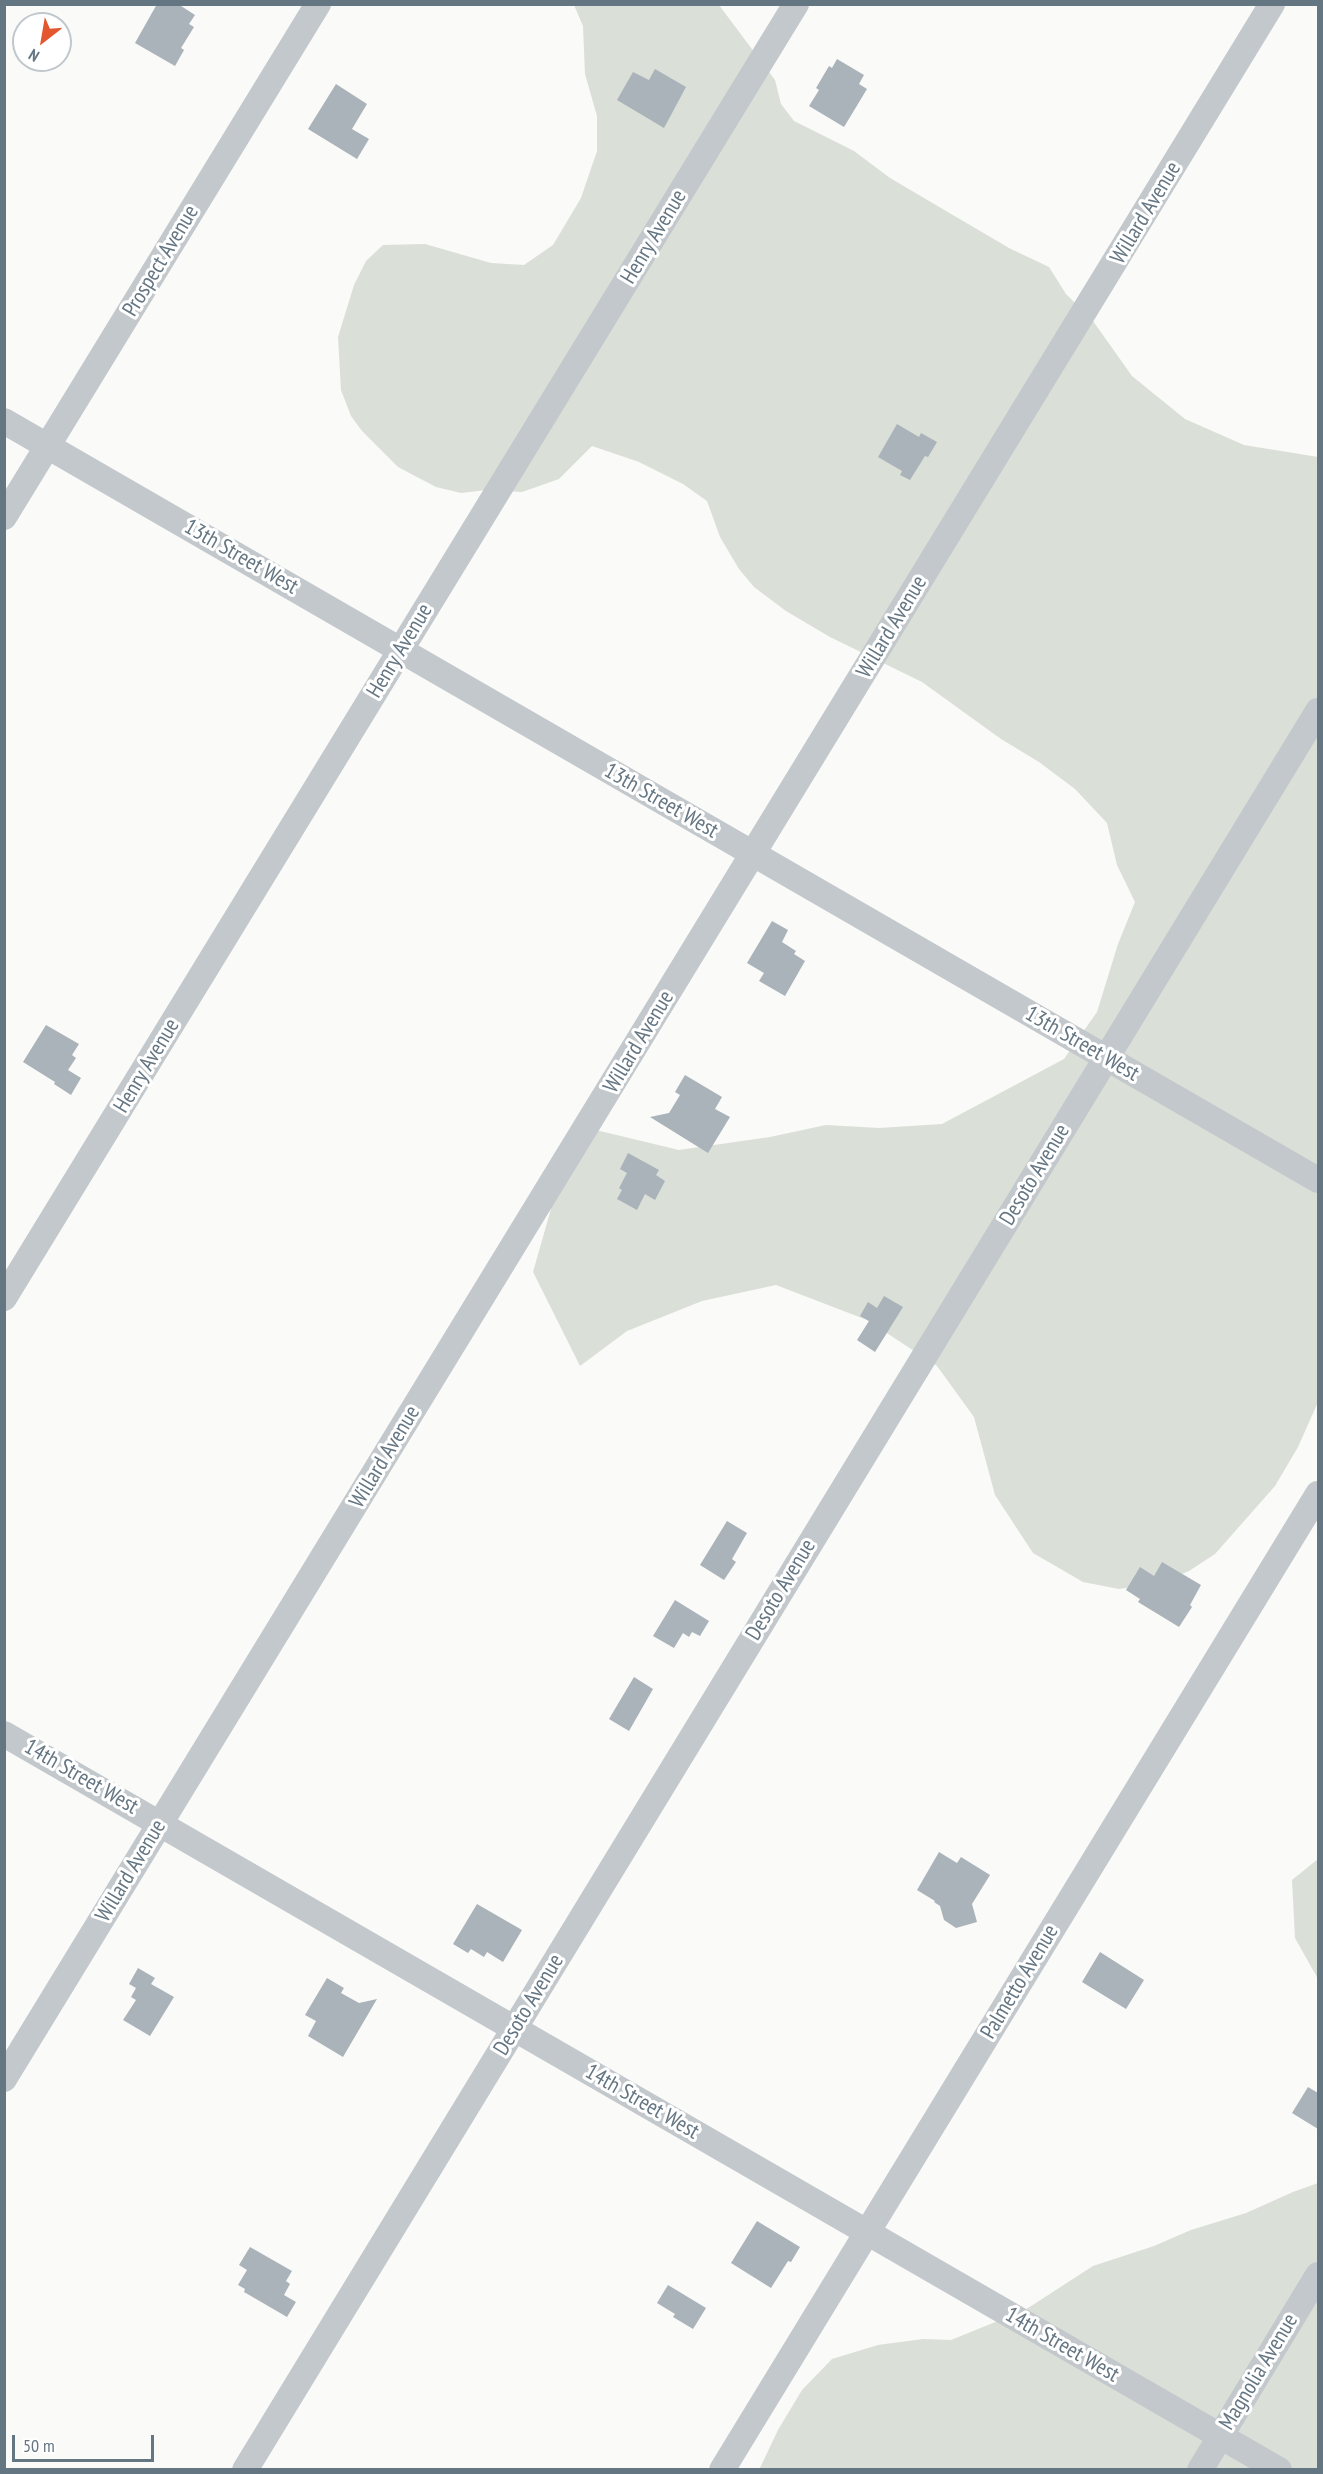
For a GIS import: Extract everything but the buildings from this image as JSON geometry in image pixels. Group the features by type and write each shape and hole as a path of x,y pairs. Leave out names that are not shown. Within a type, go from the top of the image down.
{"street":[{"name":"Prospect Avenue","path":"4,517 318,4"},
{"name":"Henry Avenue","path":"4,1298 795,4"},
{"name":"Willard Avenue","path":"4,2079 1272,4"},
{"name":"13th Street West","path":"4,421 1318,1180"},
{"name":"Desoto Avenue","path":"245,2469 1318,711"},
{"name":"Palmetto Avenue","path":"722,2469 1318,1494"},
{"name":"14th Street West","path":"4,1734 1279,2469"},
{"name":"Magnolia Avenue","path":"1200,2469 1318,2275"}],"shaded area":[{"path":"574,5 719,5 775,80 781,104 794,121 854,151 890,178 1009,248 1049,267 1066,294 1093,321 1132,376 1185,419 1244,445 1318,457 1318,1402 1298,1447 1275,1486 1215,1554 1189,1571 1160,1583 1119,1589 1083,1582 1033,1553 995,1495 974,1417 937,1366 867,1320 776,1285 702,1301 627,1331 580,1366 533,1272 575,1125 679,1150 770,1137 826,1125 879,1128 942,1124 1064,1059 1097,1012 1118,944 1135,902 1117,865 1107,823 1075,789 922,682 830,637 786,611 754,587 739,569 720,537 707,501 683,484 639,462 592,446 559,479 522,492 486,490 461,493 436,487 398,467 362,431 351,416 341,390 338,337 354,285 366,261 383,245 425,244 491,263 524,265 553,245 581,198 597,151 597,116 585,74 583,26"},
{"path":"1318,1859 1318,1979 1295,1938 1292,1880"},
{"path":"1318,2183 1318,2469 759,2470 778,2430 802,2390 832,2359 878,2345 923,2339 951,2340 1025,2310 1093,2266 1154,2246 1191,2230 1246,2213"}]}
